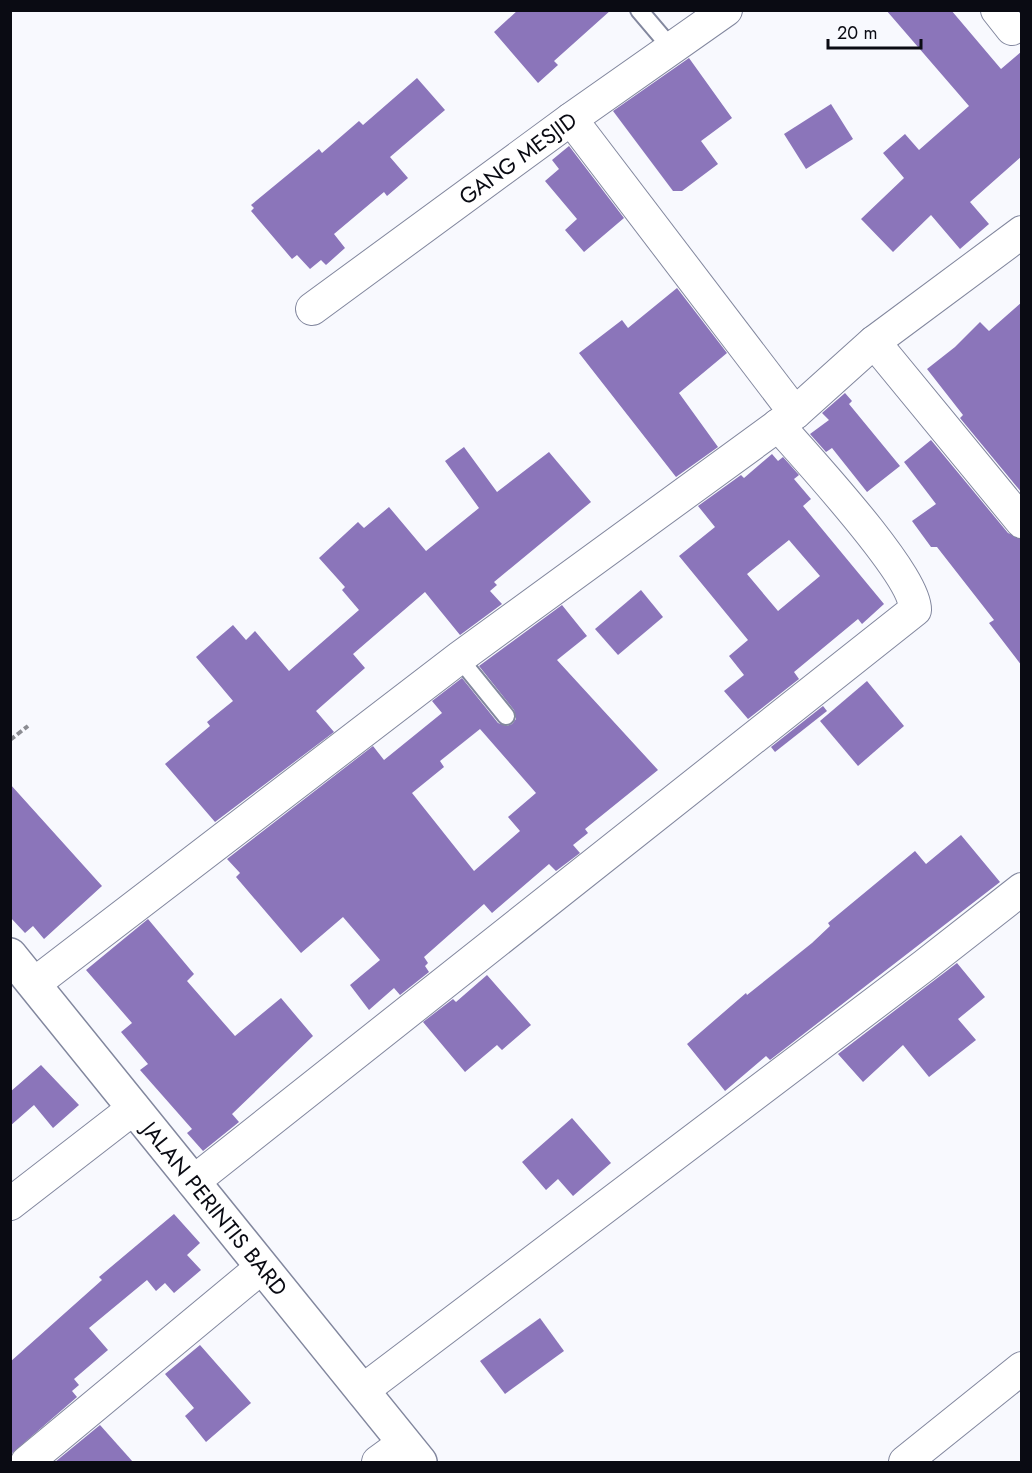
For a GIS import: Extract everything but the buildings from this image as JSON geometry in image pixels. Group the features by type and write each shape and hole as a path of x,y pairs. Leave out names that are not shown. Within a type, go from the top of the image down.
{"street":[{"name":"GANG MESJID","path":"312,309 571,119 673,50 726,10"},
{"path":"193,1182 915,610 911,592 892,563 571,119"},
{"path":"34,984 459,658 787,419 874,342 1016,246"},
{"path":"874,342 1022,522"},
{"path":"362,1391 916,972 1022,888"},
{"name":"JALAN PERINTIS BARD","path":"10,955 412,1453"},
{"path":"10,1204 134,1108"},
{"path":"27,1462 262,1267"},
{"path":"905,1462 1022,1368"},
{"path":"378,1462 412,1453"}],"lane":[{"path":"639,10 673,50"},
{"path":"459,658 506,716"}],"path":[{"path":"10,740 28,726"}]}
